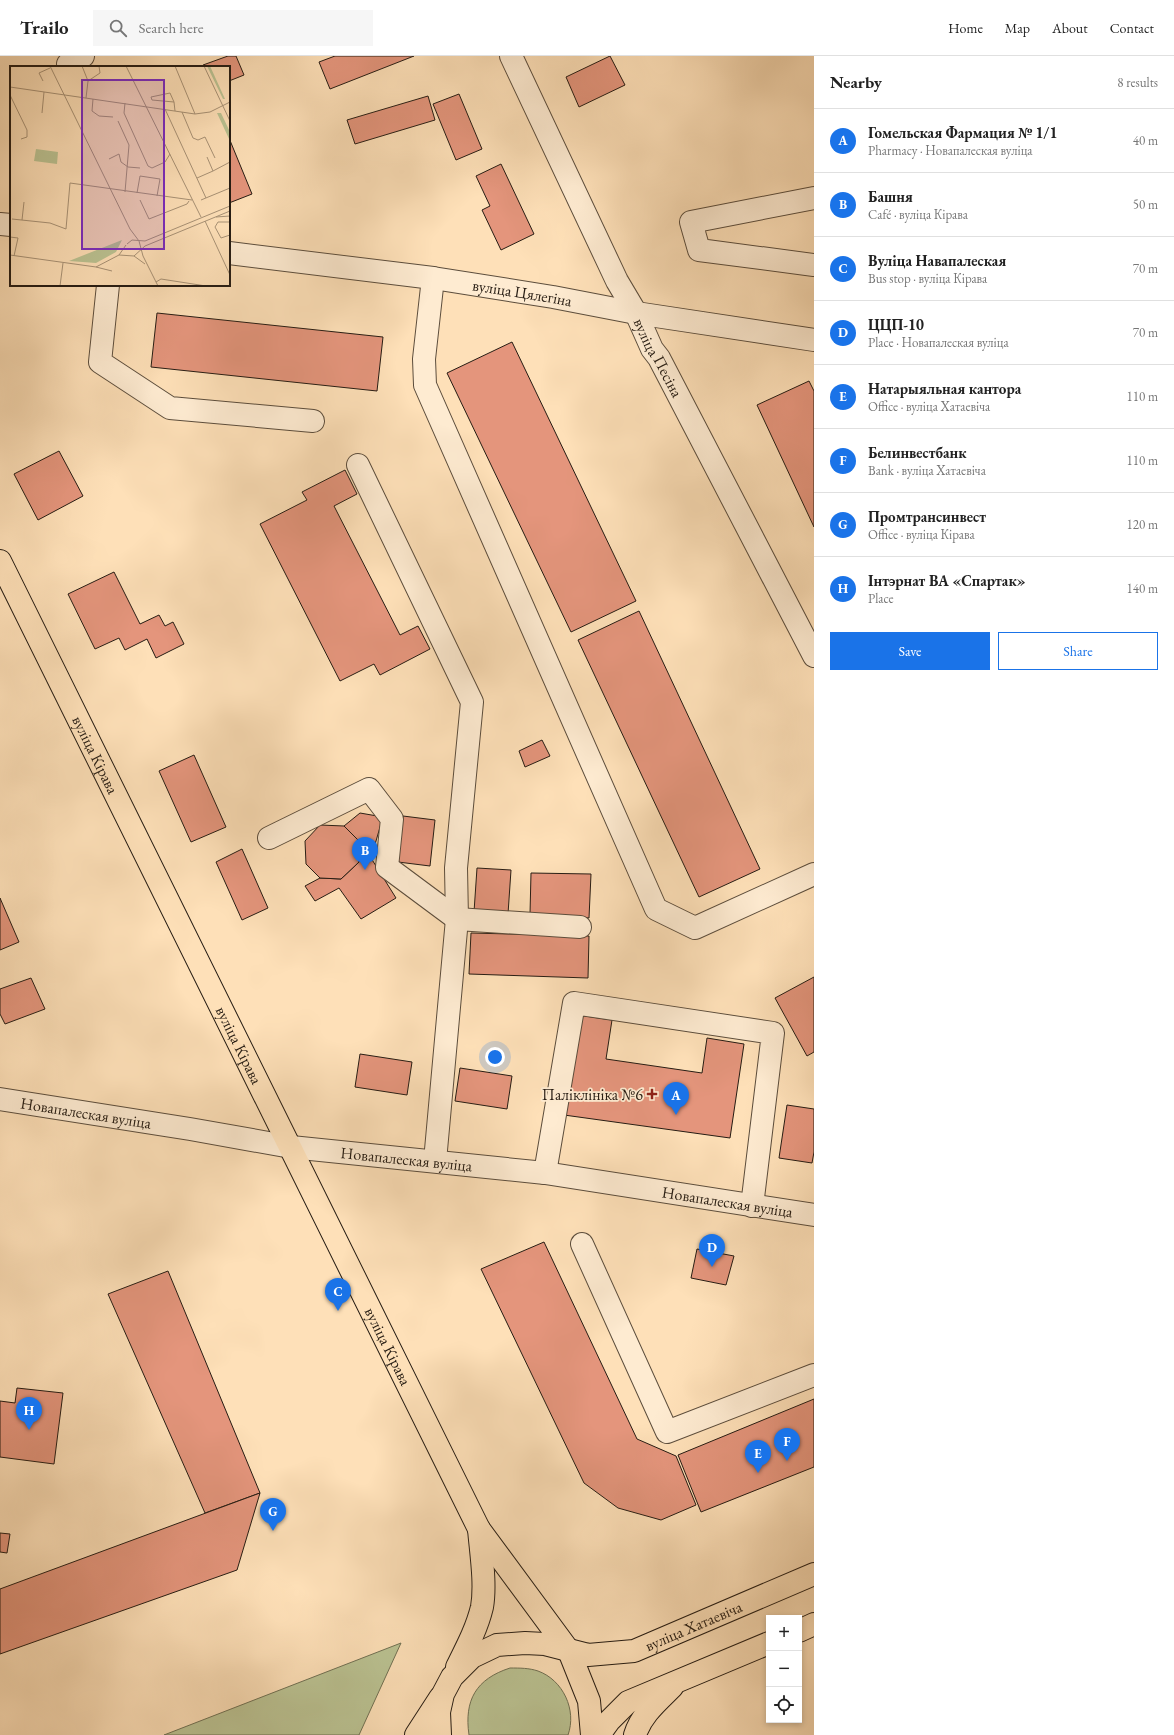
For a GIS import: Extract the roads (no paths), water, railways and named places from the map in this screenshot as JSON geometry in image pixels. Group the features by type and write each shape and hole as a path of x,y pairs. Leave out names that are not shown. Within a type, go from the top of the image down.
{"main road":[{"name":"вуліца Кірава","path":"0,561 479,1529 569,1651 589,1701 592,1735"},
{"name":"вуліца Кірава","path":"448,1686 473,1635 482,1606 483,1585 479,1529"},
{"name":"вуліца Хатаевіча","path":"448,1686 472,1657 497,1645 545,1644 588,1655 634,1651 814,1574"},
{"path":"802,1629 814,1624"},
{"path":"599,1735 609,1721 628,1702 766,1644"},
{"path":"635,1735 638,1726 653,1705 679,1681"},
{"path":"416,1735 448,1686"},
{"path":"440,1735 439,1712 448,1686"}],"street":[{"name":"вуліца Песіна","path":"511,56 617,281 636,313 652,349 659,358 814,656"},
{"path":"814,198 690,222 698,250 814,265"},
{"path":"0,224 10,225"},
{"name":"вуліца Цялегіна","path":"230,253 433,278 553,297 636,313 814,340"},
{"path":"433,278 424,359 425,384 656,909 695,928 814,874"},
{"path":"108,286 100,362 170,408 313,421"},
{"path":"358,465 472,702 456,868 457,919 435,1161"},
{"path":"269,838 369,789 392,819 388,867 457,919 580,927"},
{"path":"545,1173 574,1003 773,1033 752,1206"},
{"name":"Новапалеская вуліца","path":"0,1099 190,1129 291,1147 545,1173 814,1215"},
{"path":"582,1244 667,1432 814,1375"}],"place":[{"name":"Башня","path":"365,870"},
{"name":"Паліклініка №6","path":"652,1094"},
{"name":"Гомельская Фармация № 1/1","path":"676,1115"},
{"name":"ЦЦП-10","path":"712,1267"},
{"name":"Вуліца Навапалеская","path":"338,1311"},
{"name":"Інтэрнат ВА «Спартак»","path":"29,1430"},
{"name":"Белинвестбанк","path":"787,1461"},
{"name":"Натарыяльная кантора","path":"758,1473"},
{"name":"Промтрансинвест","path":"273,1531"}]}
